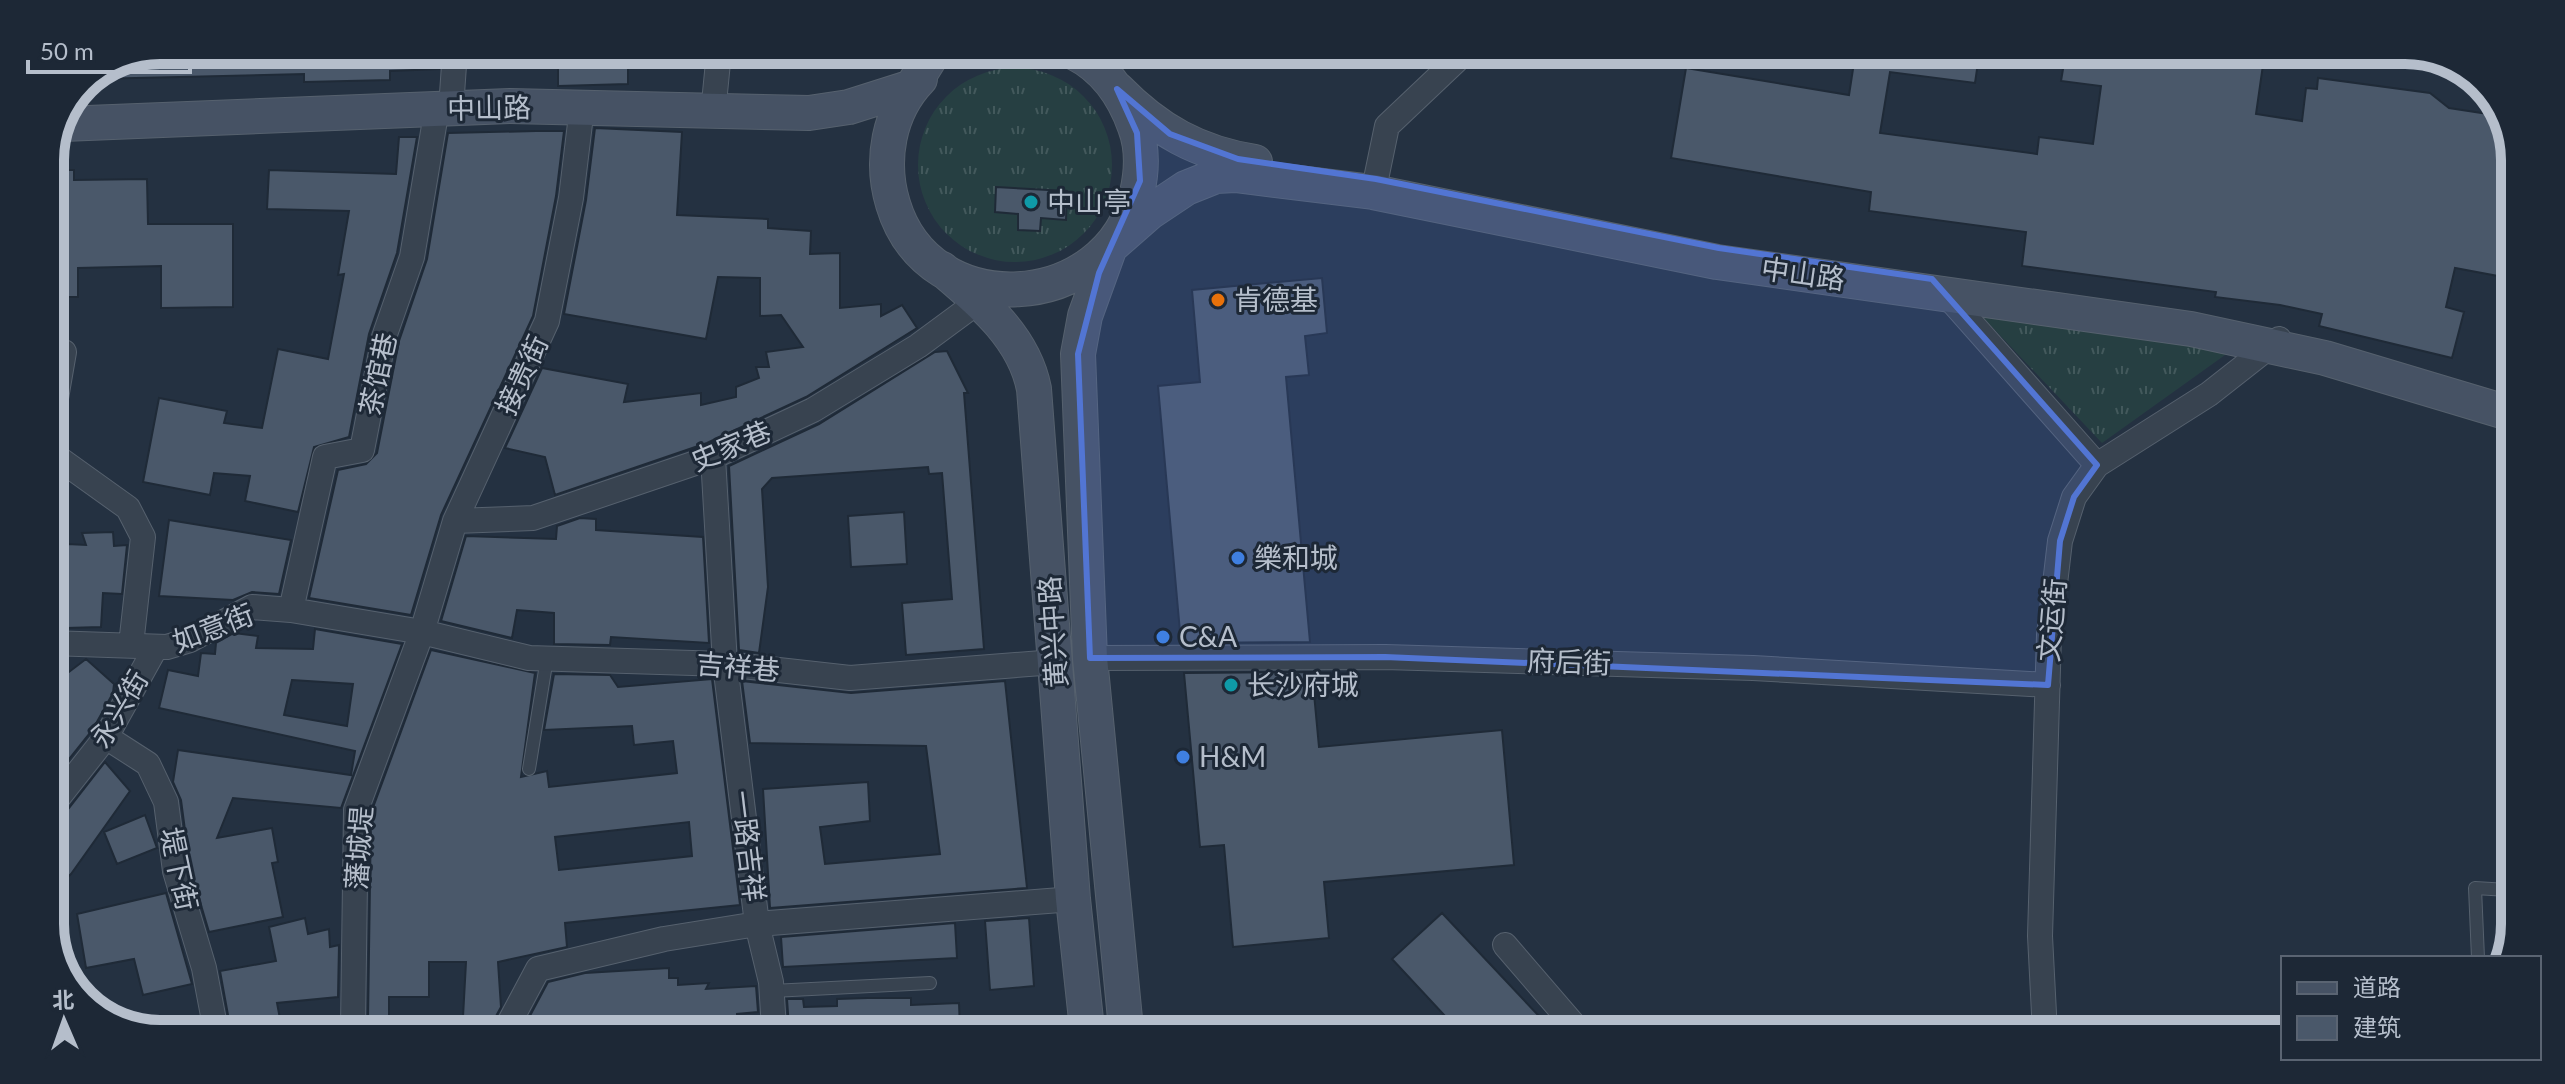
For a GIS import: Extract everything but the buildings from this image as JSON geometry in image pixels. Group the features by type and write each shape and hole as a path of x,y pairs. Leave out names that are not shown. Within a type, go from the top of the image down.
{"street":[{"path":"444,108 452,64"},
{"path":"713,113 718,64"},
{"name":"黄兴中路","path":"926,64 889,137 887,174 895,211 904,228 927,257 979,301 1019,347 1030,369 1073,899 1086,1020"},
{"path":"912,87 938,64"},
{"name":"中山路","path":"1089,64 1170,134 1215,154 1376,179 1719,248 1939,287 2278,340 2501,394"},
{"path":"1376,179 1387,126 1452,64"},
{"name":"中山路","path":"71,124 444,108 582,107 713,113 828,111 912,87"},
{"path":"1110,247 1134,205 1141,169 1137,133 1117,89"},
{"name":"接贵街","path":"422,632 455,521 547,321 571,198 582,107"},
{"name":"茶馆巷","path":"291,610 325,457 362,450 384,337 412,257 444,108"},
{"name":"中山路","path":"942,269 994,289 1037,289 1077,274 1150,212 1186,188 1216,176 1235,175 1373,192 1717,262 1939,287"},
{"name":"黄兴中路","path":"1110,247 1085,316 1077,370 1090,658 1125,1020"},
{"path":"1939,287 2097,465 2175,418 2278,340"},
{"name":"史家巷","path":"455,521 533,518 713,457 813,410 918,346 979,301"},
{"name":"中山路","path":"2278,340 2325,358 2501,411"},
{"name":"一路吉祥","path":"713,457 725,664 757,924 772,991 774,1020"},
{"path":"64,462 128,508 143,537 144,646"},
{"name":"文运街","path":"2044,1020 2040,936 2049,635 2060,541 2074,497 2097,465"},
{"name":"如意街","path":"64,643 167,647 190,640 252,607 291,610 422,632"},
{"name":"吉祥巷","path":"422,632 529,658 725,664 850,678 1055,662"},
{"name":"藩城堤","path":"353,1020 356,810 422,632"},
{"name":"永兴街","path":"64,790 106,737 144,646"},
{"name":"府后街","path":"1090,658 1400,657 1753,668 2048,685"},
{"name":"堤下街","path":"106,737 148,764 166,802 175,871 204,968 214,1020"},
{"path":"511,1020 538,969 664,939 757,924 1073,899"},
{"path":"1505,945 1570,1020"}],"lane":[{"path":"529,769 547,658"},
{"path":"2478,956 2475,888 2501,890"},
{"path":"772,991 930,983"}],"highlighted area":[{"path":"1117,89 1170,134 1238,159 1376,179 1719,248 1932,279 2097,465 2074,497 2060,541 2048,685 1385,657 1090,658 1078,354 1099,273 1140,181 1137,133"}],"green space":[{"path":"1015,68 1052,76 1083,97 1104,128 1112,165 1104,202 1083,233 1052,254 1015,262 978,254 947,233 926,202 918,165 926,128 947,97 978,76"},
{"path":"1976,310 2239,345 2102,443"}],"place":[{"name":"中山亭","path":"1031,202"},
{"name":"肯德基","path":"1218,300"},
{"name":"樂和城","path":"1238,558"},
{"name":"C&A","path":"1163,637"},
{"name":"长沙府城","path":"1231,685"},
{"name":"H&M","path":"1183,757"}]}
